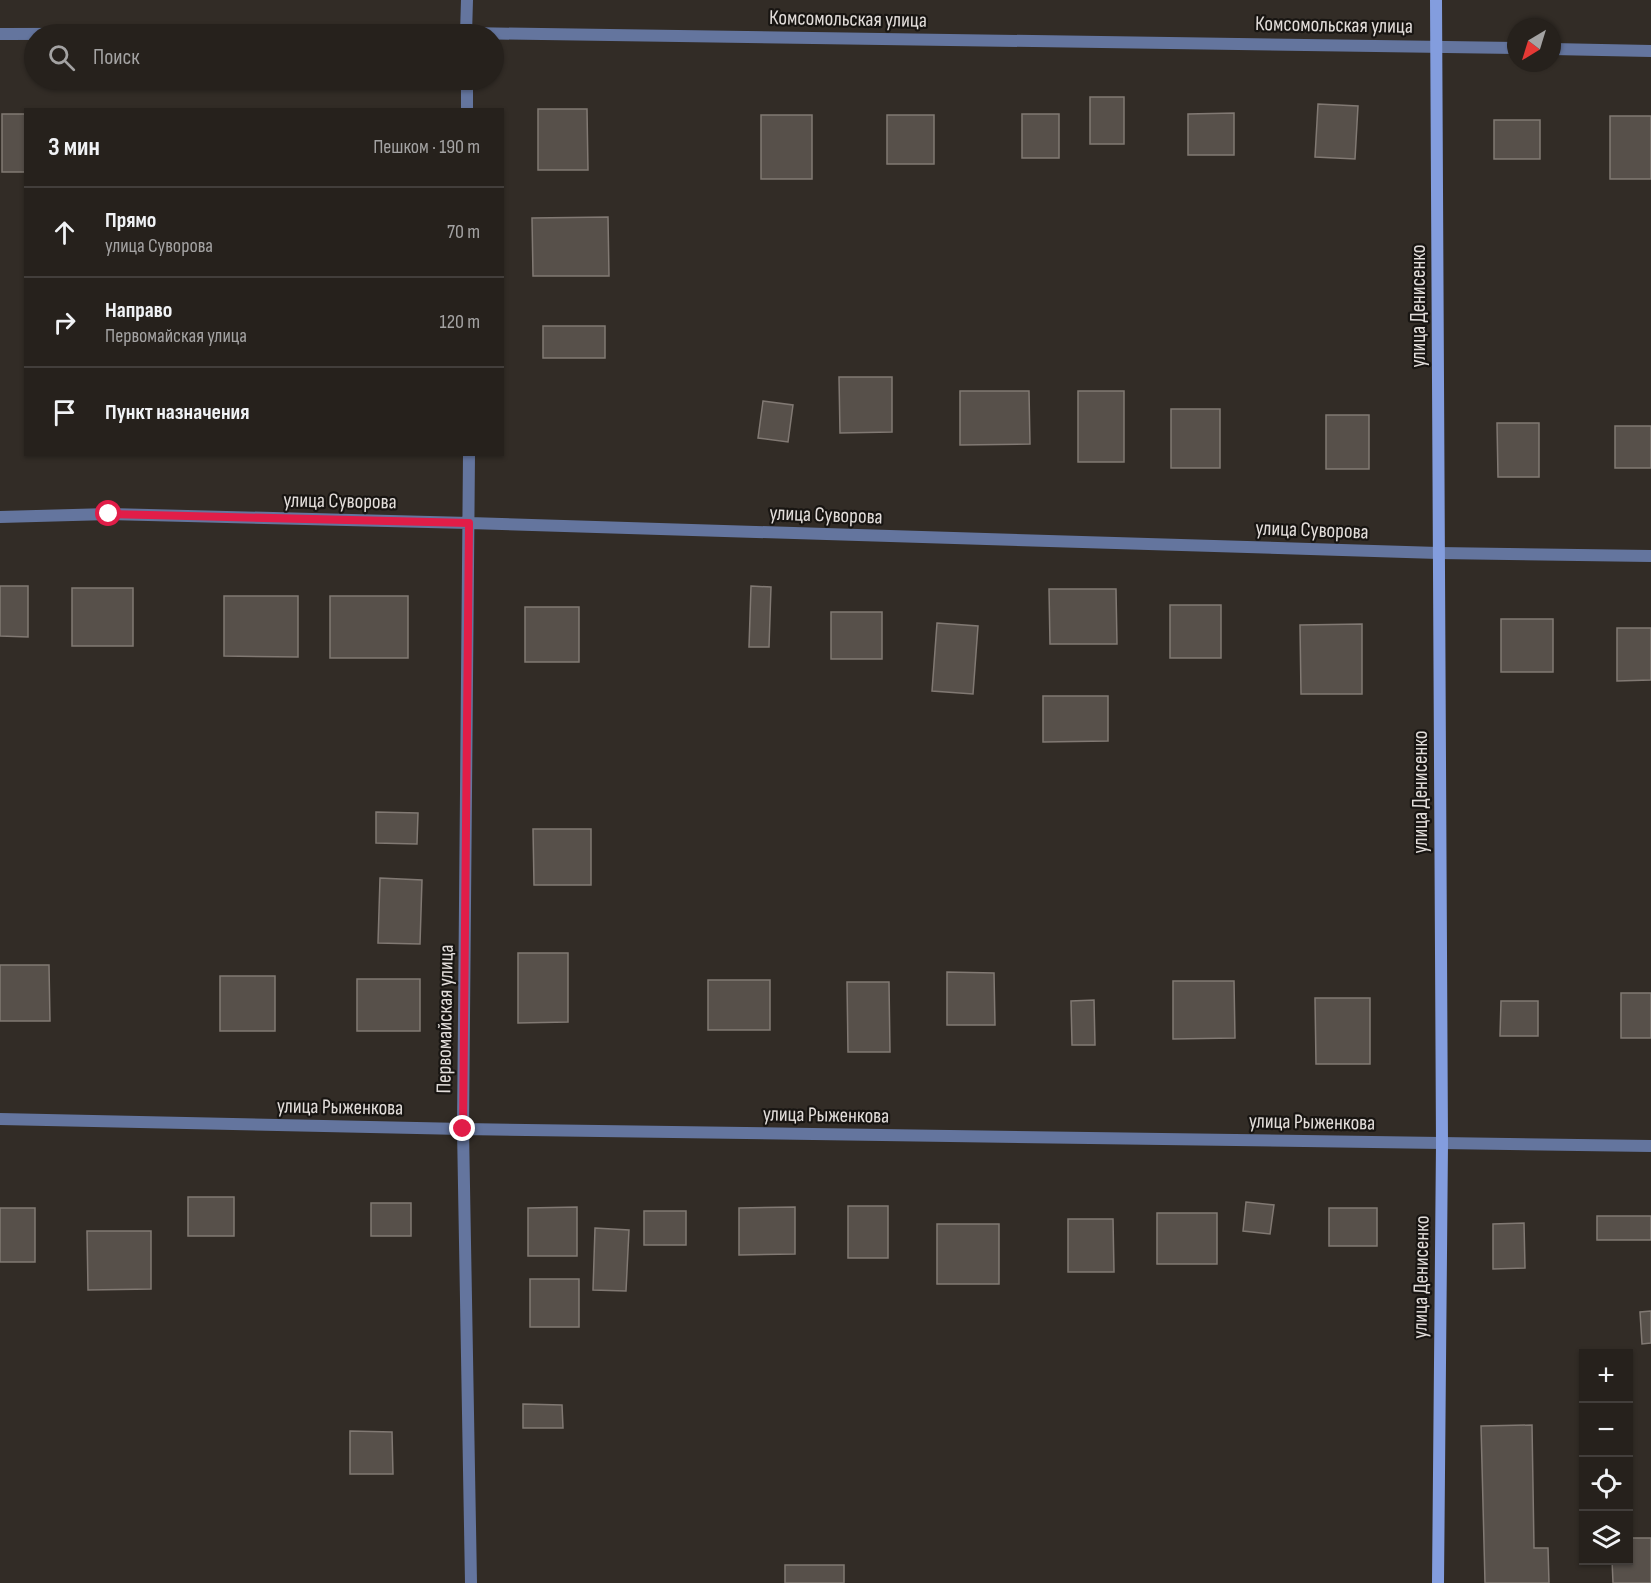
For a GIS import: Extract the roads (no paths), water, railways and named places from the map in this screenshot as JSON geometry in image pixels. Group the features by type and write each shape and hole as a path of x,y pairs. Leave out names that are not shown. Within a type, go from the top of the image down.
{"street":[{"path":"466,24 467,0"},
{"name":"улица Денисенко","path":"1436,0 1442,1143 1438,1583"},
{"name":"Комсомольская улица","path":"0,34 24,34"},
{"name":"Комсомольская улица","path":"504,34 1507,48"},
{"path":"1561,49 1651,51"},
{"path":"467,90 467,108"},
{"name":"Первомайская улица","path":"469,456 463,1129 471,1583"},
{"name":"улица Суворова","path":"0,517 109,514 1438,553 1651,556"},
{"name":"улица Рыженкова","path":"0,1119 463,1129 1651,1146"}]}
